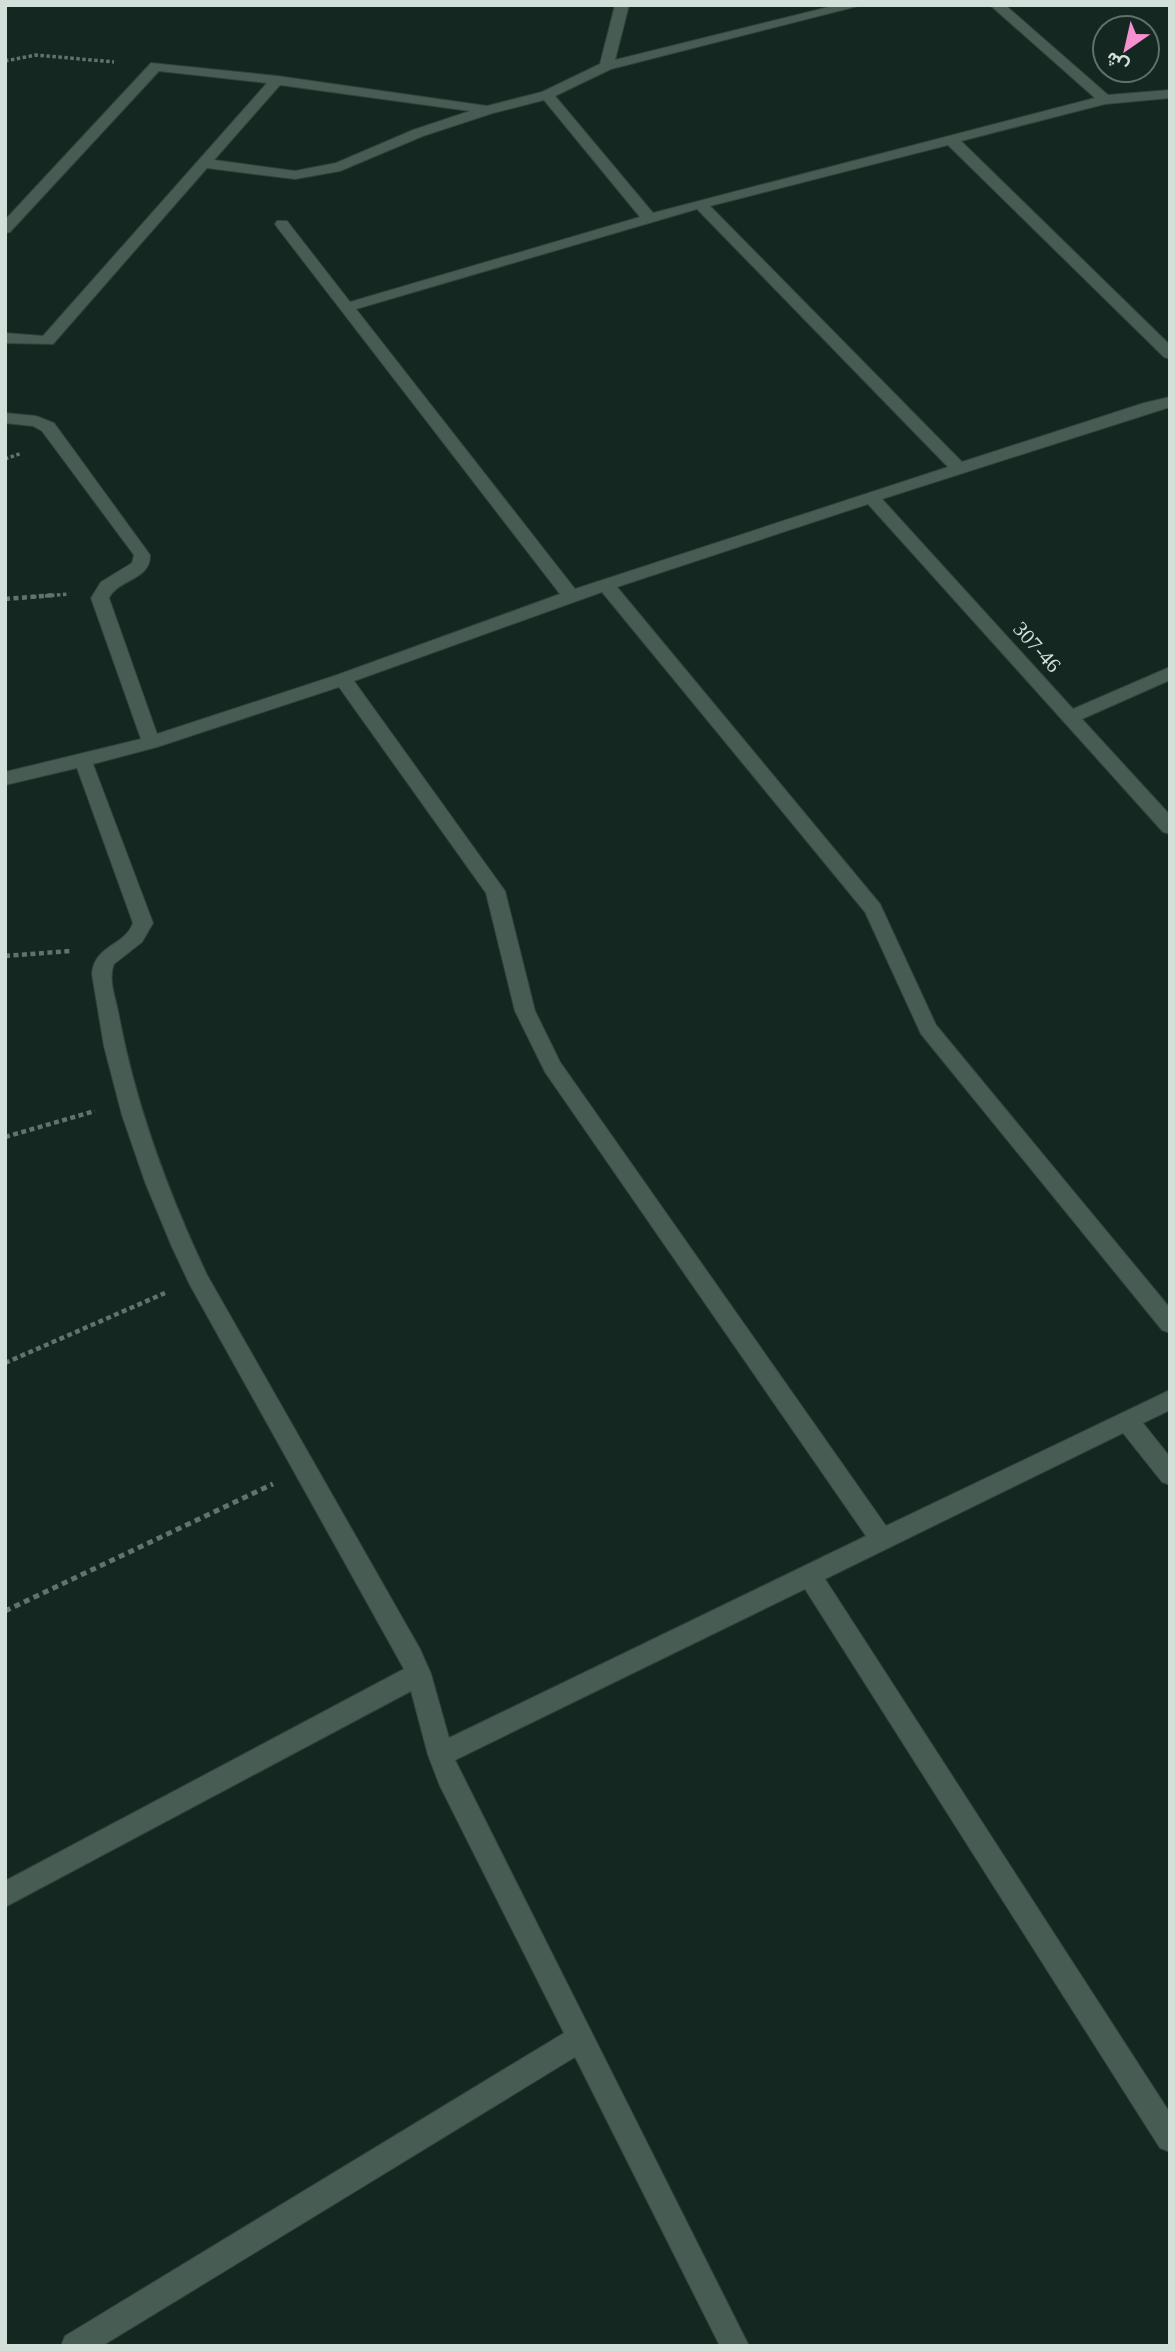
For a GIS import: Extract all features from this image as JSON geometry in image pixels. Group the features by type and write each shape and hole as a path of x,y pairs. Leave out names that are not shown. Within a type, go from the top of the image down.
{"street":[{"path":"606,66 622,5"},
{"path":"204,163 295,175 328,169 488,110 547,95 606,66 855,5"},
{"path":"997,5 1105,100"},
{"path":"5,229 156,66 488,110"},
{"path":"5,338 47,341 277,80"},
{"path":"345,308 699,204 1105,100 1170,94"},
{"path":"547,95 649,218"},
{"path":"951,140 1170,354"},
{"path":"699,204 959,468"},
{"path":"282,224 571,596"},
{"path":"5,779 151,743 342,679 605,584 1150,406 1170,402"},
{"path":"5,418 36,421 48,426 142,555 142,561 134,573 102,591 100,598 151,743"},
{"name":"307-46","path":"871,497 1170,827"},
{"path":"605,584 873,909 928,1029 1170,1324"},
{"path":"1070,717 1170,673"},
{"path":"342,679 495,891 525,1011 552,1066 881,1539"},
{"path":"83,760 143,923 133,941 109,956 102,970 110,1026 128,1101 170,1219 198,1279 419,1674 440,1755 735,2346"},
{"path":"440,1755 1170,1399"},
{"path":"1127,1420 1170,1475"},
{"path":"809,1574 1170,2138"},
{"path":"5,1895 419,1674"},
{"path":"75,2346 581,2038"}],"path":[{"path":"5,61 36,55 156,66"},
{"path":"5,599 102,591"},
{"path":"5,956 69,951 109,956"},
{"path":"5,1137 128,1101"},
{"path":"5,1363 198,1279"},
{"path":"5,1611 305,1469"}]}
